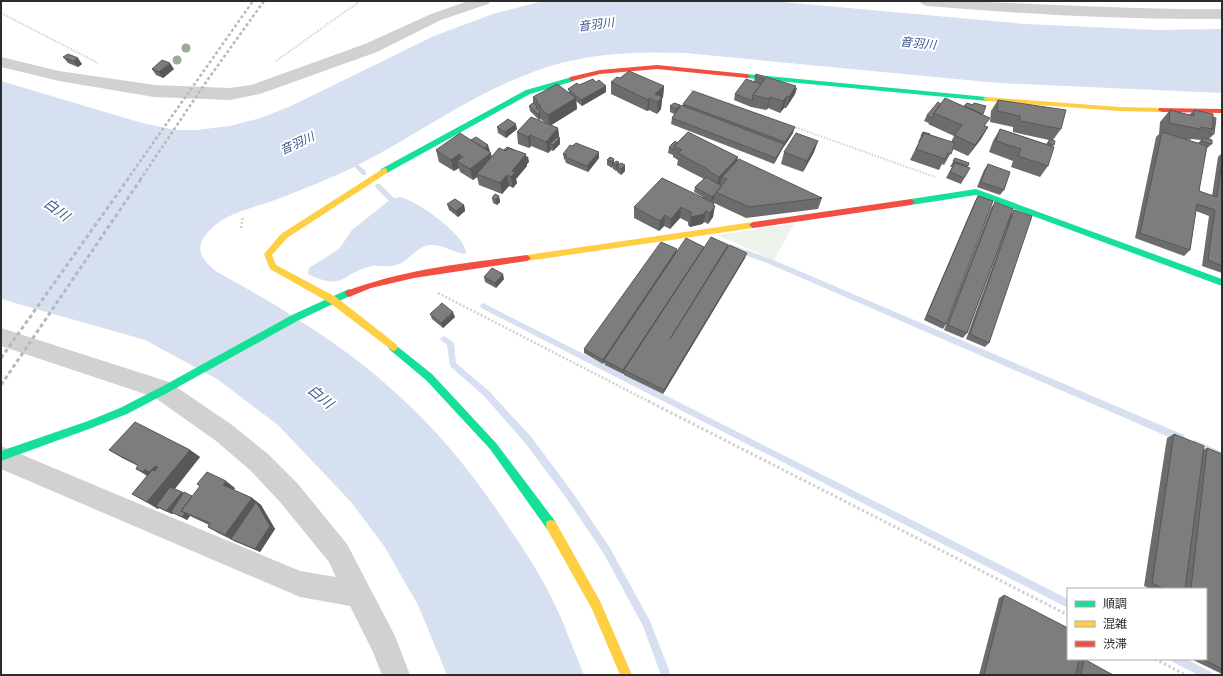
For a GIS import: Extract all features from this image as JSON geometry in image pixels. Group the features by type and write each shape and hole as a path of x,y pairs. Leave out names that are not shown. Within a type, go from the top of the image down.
{"street":[{"path":"1,62 59,76 154,91 230,94 254,90 371,48 436,17 483,1"},
{"path":"927,1 1056,11 1123,14 1222,14"},
{"path":"626,675 596,605 546,517 493,446 429,377 333,300 273,267 268,254 284,236 387,168 528,92 553,83 600,72 630,68 657,67 1008,101 1119,109 1222,111"},
{"path":"1,456 105,418 139,403 316,306 371,284 405,276 976,192 1222,283"},
{"path":"1,337 167,387 259,462 284,488 338,553 385,646 396,675"},
{"path":"1,456 300,584 359,594"}],"path":[{"path":"276,62 360,1"},
{"path":"1,13 99,64"},
{"path":"691,90 939,179"},
{"path":"241,228 243,216"},
{"path":"405,276 1067,614"},
{"path":"1157,660 1186,675"}],"shaded area":[{"path":"794,224 774,260 717,235"}],"water":[{"path":"543,1 771,1 1025,24 1157,30 1222,29 1222,93 998,83 685,53 646,52 589,57 551,66 510,81 465,104 356,166 296,192 239,212 215,225 203,238 200,249 204,259 212,268 295,317 345,351 392,389 414,410 464,465 525,551 541,578 560,616 584,675 447,675 418,605 384,546 351,502 278,425 217,379 145,340 1,299 1,81 142,123 176,130 196,130 230,126 261,118 293,105 434,36 493,14"},
{"path":"400,197 418,205 440,220 458,238 464,246 466,254 439,246 430,245 421,248 399,264 389,266 372,266 336,281 320,279 308,274 309,268 339,249 352,230 391,199"}],"building":[{"path":"68,54 78,58 73,61 63,57"},
{"path":"162,60 170,63 159,72 152,69"},
{"path":"629,71 664,86 655,94 662,97 658,102 649,98 648,100 611,82 617,77 620,78"},
{"path":"756,74 796,86 789,97 787,96 783,101 770,97 769,99 753,95 765,79 755,76"},
{"path":"593,79 596,82 599,80 606,86 581,100 568,89 577,83 579,85"},
{"path":"746,79 761,84 753,95 752,101 735,94"},
{"path":"557,84 576,98 548,115 539,107 541,106 533,97"},
{"path":"693,91 795,127 785,142 683,104"},
{"path":"945,98 990,118 984,126 988,127 975,145 954,135 962,125 934,113"},
{"path":"998,100 1066,110 1061,129 1020,121 1020,116 997,111"},
{"path":"938,102 941,104 932,118 927,115"},
{"path":"533,103 537,106 536,108 540,113 538,114 529,106"},
{"path":"674,103 680,105 676,109 670,106"},
{"path":"967,103 986,106 983,114 964,106"},
{"path":"681,105 784,144 776,158 672,118"},
{"path":"1170,110 1194,116 1194,110 1213,114 1213,129 1201,127 1200,129 1169,123"},
{"path":"531,117 558,128 546,142 530,135 528,137 517,132"},
{"path":"1213,117 1216,118 1214,134 1209,133 1213,129"},
{"path":"508,119 516,124 505,132 497,127"},
{"path":"1000,129 1054,147 1048,166 1018,156 1021,149 996,141"},
{"path":"688,132 738,157 719,177 678,153 682,150 674,146"},
{"path":"1162,132 1207,146 1199,191 1217,197 1222,161 1222,266 1208,260 1215,210 1197,204 1190,250 1140,233"},
{"path":"460,133 491,153 470,169 457,161 463,157 459,154 451,160 436,150"},
{"path":"796,133 818,141 807,161 784,152"},
{"path":"924,133 955,143 951,154 948,153 945,159 916,149"},
{"path":"476,137 488,145 484,148 471,140"},
{"path":"557,137 560,138 553,145 550,144"},
{"path":"1204,138 1212,140 1212,144 1201,141"},
{"path":"1050,139 1055,141 1054,145 1048,143"},
{"path":"675,141 678,143 674,146 674,150 669,147"},
{"path":"576,143 599,152 587,166 565,157 567,155 563,154 570,145 572,146"},
{"path":"499,148 506,151 509,148 526,154 512,171 515,172 511,177 507,175 500,183 477,174"},
{"path":"610,157 614,159 612,162 607,160"},
{"path":"955,158 969,163 968,166 953,161"},
{"path":"739,159 822,198 749,207 716,192 727,179 722,177"},
{"path":"616,161 619,162 616,165 613,164"},
{"path":"621,163 625,165 621,169 617,166"},
{"path":"955,163 970,168 964,178 950,172"},
{"path":"988,164 1010,172 1004,190 981,182"},
{"path":"706,177 722,186 712,197 695,187"},
{"path":"662,178 714,203 713,205 715,206 710,213 706,211 704,214 691,217 690,214 692,213 681,207 671,219 665,215 660,221 634,207"},
{"path":"495,194 499,196 496,200 492,198"},
{"path":"978,196 993,201 946,324 927,315"},
{"path":"455,199 464,205 456,211 447,204"},
{"path":"995,202 1013,209 967,333 948,325"},
{"path":"1014,210 1032,216 989,343 970,334"},
{"path":"711,237 728,245 670,339 729,245 747,253 664,390 624,370"},
{"path":"686,238 704,247 623,370 604,360"},
{"path":"661,242 677,249 603,360 584,349"},
{"path":"492,268 503,274 495,283 484,277"},
{"path":"442,303 453,312 441,323 430,314"},
{"path":"135,422 190,450 147,502 132,494 152,470 155,471 158,467 155,466 149,472 145,469 143,472 136,469 138,465 109,450"},
{"path":"1174,434 1204,446 1185,588 1162,588 1152,583"},
{"path":"1207,448 1222,454 1222,669 1205,660 1207,660 1207,588 1191,588"},
{"path":"207,472 226,481 223,485 252,498 225,535 208,527 210,523 181,511 200,486 197,484"},
{"path":"170,487 182,492 166,511 156,506"},
{"path":"184,492 192,496 181,511 185,513 182,517 171,512"},
{"path":"256,502 270,526 255,549 231,539"},
{"path":"1004,595 1067,627 1067,660 1079,660 1076,675 984,675"},
{"path":"1084,660 1086,660 1113,675 1081,675"}],"waterway":[{"path":"357,166 364,173"},
{"path":"378,186 391,199"},
{"path":"720,243 769,261 1181,438"},
{"path":"483,306 1067,603"},
{"path":"444,339 450,343 453,364 487,394 529,441 570,496 607,551 647,624 666,675"},
{"path":"1195,444 1222,456"},
{"path":"1178,660 1208,675"}],"railway":[{"path":"127,180 253,1"},
{"path":"140,180 206,82 264,1"},
{"path":"1,358 128,179"},
{"path":"1,385 141,179"}],"traffic: fast":[{"path":"747,76 987,99"},
{"path":"384,171 528,92 572,79"},
{"path":"911,202 976,192 1222,283"},
{"path":"1,456 89,425 123,411 166,389 295,317 349,293"},
{"path":"393,347 429,377 493,446 551,525"}],"traffic: slow":[{"path":"987,99 1119,109 1162,110"},
{"path":"384,171 284,236 268,254 273,267 333,300 393,347"},
{"path":"527,258 753,225"},
{"path":"551,525 596,605 626,675"}],"traffic: jam":[{"path":"572,79 600,72 657,67 747,76"},
{"path":"1162,110 1222,111"},
{"path":"753,225 911,202"},
{"path":"349,293 370,285 414,274 527,258"}],"water label":[{"name":"音羽川","path":"596,24"},
{"name":"音羽川","path":"918,43"},
{"name":"音羽川","path":"297,143"},
{"name":"白川","path":"57,209"},
{"name":"白川","path":"321,396"}]}
